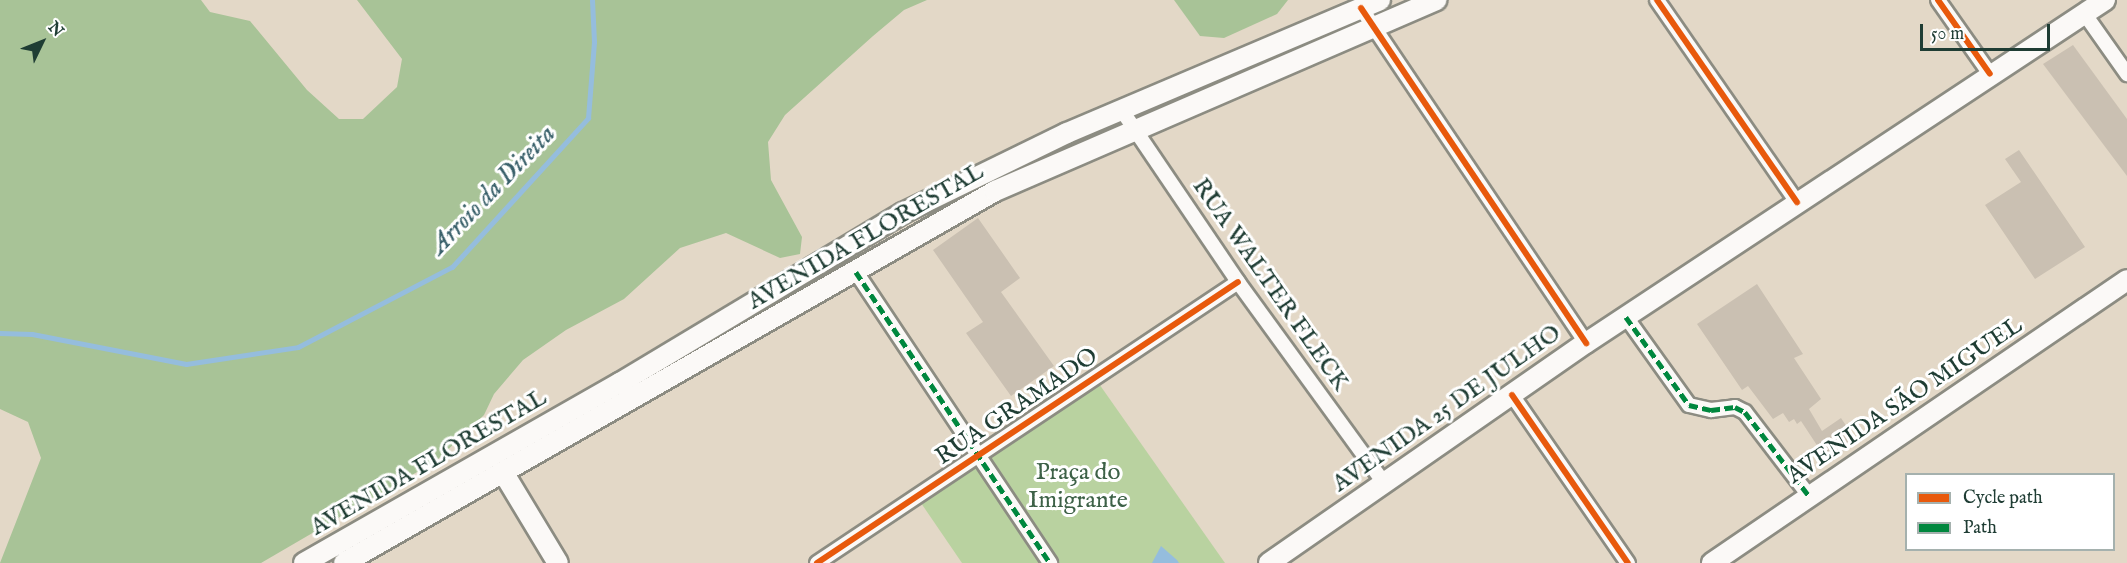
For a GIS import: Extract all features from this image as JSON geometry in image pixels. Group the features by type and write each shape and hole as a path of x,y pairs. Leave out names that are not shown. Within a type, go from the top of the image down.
{"main road":[{"name":"AVENIDA FLORESTAL","path":"304,563 620,383 903,213 1121,109 1380,0"},
{"name":"AVENIDA FLORESTAL","path":"344,563 995,191 1436,0"},
{"name":"AVENIDA 25 DE JULHO","path":"1269,563 1586,343 2105,0"},
{"name":"AVENIDA SÃO MIGUEL","path":"1712,563 2127,280"},
{"path":"503,472 558,563"}],"street":[{"path":"1657,0 1797,202"},
{"path":"1938,0 1990,74"},
{"path":"1361,8 1372,28 1586,343"},
{"path":"2084,13 2127,74"},
{"name":"RUA WALTER FLECK","path":"1121,109 1238,282 1385,484"},
{"path":"856,272 1050,563"},
{"name":"RUA GRAMADO","path":"817,563 1238,282"},
{"path":"1626,318 1689,405 1711,410 1735,407 1745,412 1810,497"},
{"path":"1512,395 1628,563"}],"green space":[{"path":"0,0 201,0 210,12 250,21 307,90 339,119 363,119 397,87 402,59 357,0 927,0 904,10 873,36 785,115 768,142 771,180 802,237 800,254 780,258 726,233 680,248 624,299 566,330 523,360 494,394 484,415 436,461 261,563 0,563 41,458 28,422 0,409"},
{"path":"1174,0 1288,0 1277,14 1224,38 1200,36"},
{"name":"Praça do Imigrante","path":"1097,381 1225,563 962,563 921,503"}],"water":[{"path":"1161,546 1177,560 1179,563 1152,563"}],"building":[{"path":"2073,45 2127,119 2127,176 2043,64"},
{"path":"2019,150 2085,247 2035,279 1985,205 2021,182 2005,159"},
{"path":"978,218 1020,278 1001,292 1054,366 1011,396 966,333 983,322 933,250"},
{"path":"1757,284 1803,354 1794,358 1821,399 1809,409 1822,431 1841,418 1857,442 1828,462 1801,421 1797,424 1794,419 1789,422 1783,413 1773,419 1748,386 1742,390 1697,324"}],"waterway":[{"name":"Arroio da Direita","path":"0,333 32,334 186,364 298,347 452,267 588,118 594,42 592,0"}],"marked path":[{"path":"856,272 1050,563"},
{"path":"1626,317 1689,405 1711,410 1735,407 1745,412 1810,497"}],"cycle path":[{"path":"1657,0 1797,202"},
{"path":"1938,0 1990,74"},
{"path":"1361,8 1586,343"},
{"path":"817,563 1238,282"},
{"path":"1512,395 1628,563"}]}
